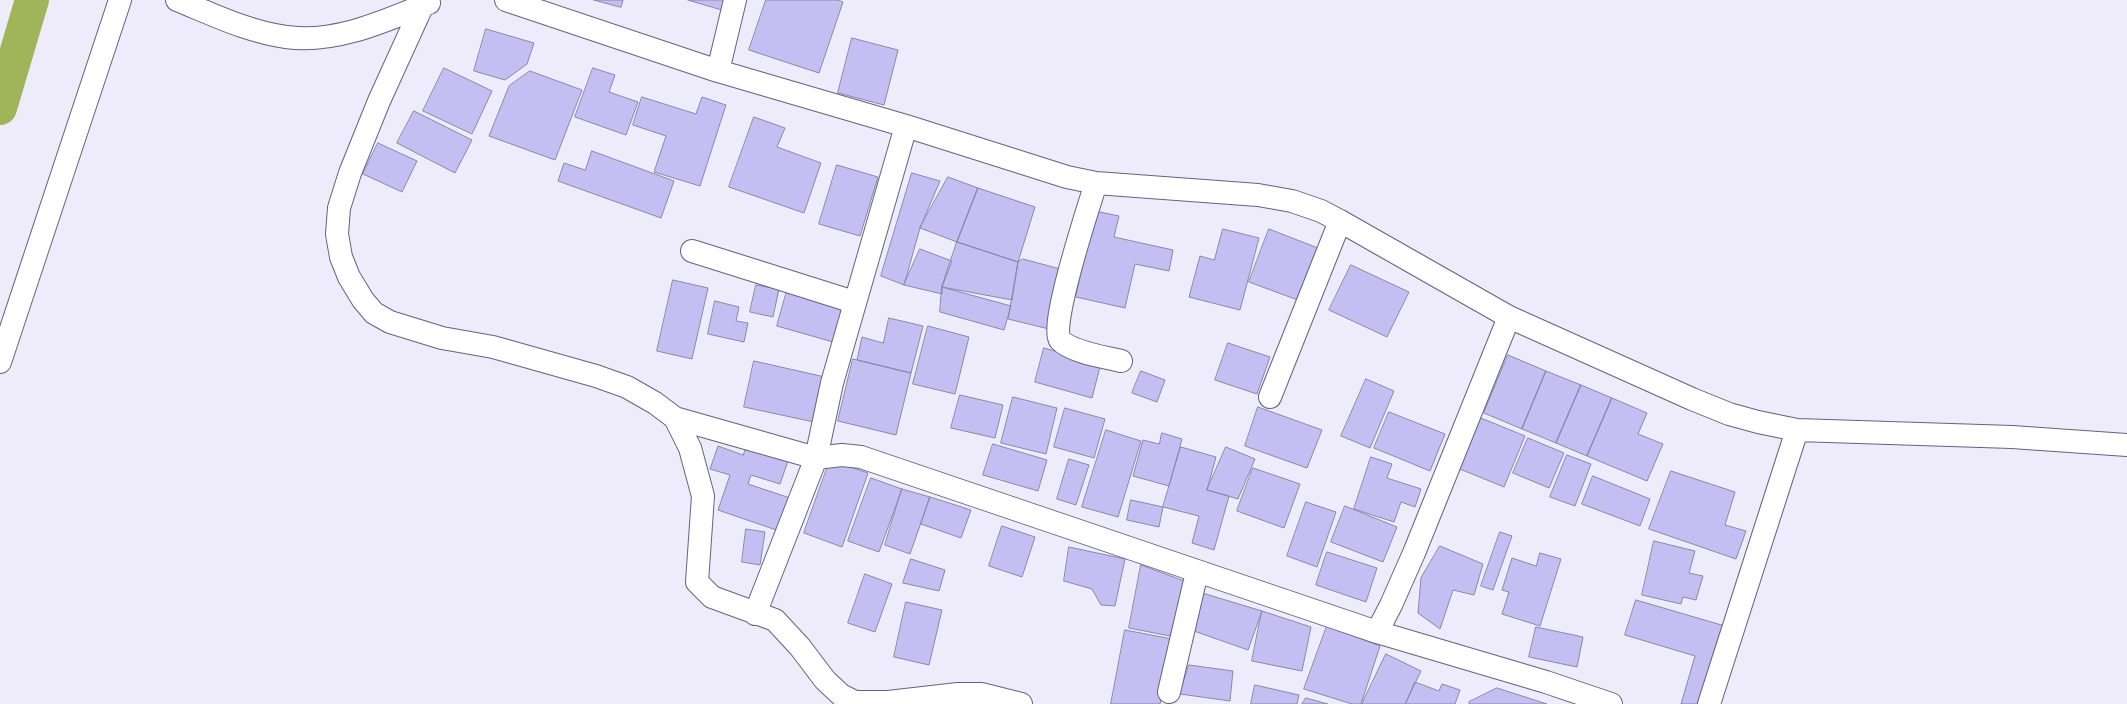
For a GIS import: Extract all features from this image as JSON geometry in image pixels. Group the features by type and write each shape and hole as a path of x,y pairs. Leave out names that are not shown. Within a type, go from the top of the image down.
{"street":[{"path":"0,362 120,0"},
{"path":"177,0 255,30 286,37 312,38 355,31 428,2"},
{"path":"506,0 529,6 718,71 906,126 1067,177 1096,183 1258,195 1292,201 1321,211 1340,221 1509,317 1729,414 1758,422 1798,430 2012,437 2127,445"},
{"path":"718,71 735,0"},
{"path":"428,2 379,101 350,173 339,208 337,234 341,257 349,277 363,300 374,313 390,322 442,338 493,347 596,376 627,387 656,403 675,418 816,458 842,455 862,457 1099,540 1377,632 1546,682 1611,704"},
{"path":"755,614 816,458 830,390 854,302 906,126"},
{"path":"1096,183 1063,298 1057,331 1060,340 1071,348 1121,361"},
{"path":"1270,397 1340,221"},
{"path":"692,251 854,302"},
{"path":"1377,632 1391,605 1414,553 1509,317"},
{"path":"675,418 690,448 703,496 696,582 712,597 755,614 775,620 800,647 825,680 841,695 854,702 888,702 958,694 981,694 1021,704"},
{"path":"1709,704 1798,430"},
{"path":"1169,692 1197,572"}],"building":[{"path":"594,0 623,0 621,7"},
{"path":"688,0 733,0 730,12"},
{"path":"766,0 838,0 843,2 819,73 749,50"},
{"path":"486,29 534,43 527,64 505,80 474,71"},
{"path":"852,38 898,50 884,105 838,93"},
{"path":"444,68 492,91 472,134 423,111"},
{"path":"593,68 615,75 609,92 638,102 626,135 575,117"},
{"path":"530,71 582,90 555,160 489,136 509,86"},
{"path":"642,97 696,114 702,97 726,105 700,186 654,172 666,136 633,125"},
{"path":"414,111 472,140 455,173 397,143"},
{"path":"754,117 785,128 777,147 821,163 804,213 729,187"},
{"path":"378,143 417,161 402,192 363,174"},
{"path":"592,151 674,181 661,218 558,181 564,163 585,170"},
{"path":"837,165 878,177 860,236 819,224"},
{"path":"912,173 940,181 920,228 904,285 881,276"},
{"path":"948,177 978,188 957,242 920,228"},
{"path":"978,188 1035,207 1018,262 957,242"},
{"path":"1095,211 1119,216 1114,237 1173,250 1169,271 1135,264 1125,308 1076,297"},
{"path":"1223,229 1259,238 1240,310 1189,297 1200,256 1214,260"},
{"path":"1269,229 1323,250 1303,302 1249,282"},
{"path":"957,242 1018,262 1012,300 942,287"},
{"path":"920,249 952,261 942,287 942,294 904,285"},
{"path":"1023,259 1064,270 1049,329 1008,319 1018,262"},
{"path":"1351,265 1409,292 1387,337 1329,310"},
{"path":"673,280 708,288 692,359 657,351"},
{"path":"756,285 779,289 773,317 750,312"},
{"path":"942,287 1011,306 1004,330 940,312"},
{"path":"787,291 843,307 833,342 777,326"},
{"path":"715,301 739,307 736,321 748,323 744,342 708,334"},
{"path":"889,318 923,326 911,373 857,360 862,337 883,343"},
{"path":"928,326 969,337 955,394 913,384"},
{"path":"1228,343 1270,357 1257,394 1215,380"},
{"path":"1044,348 1101,363 1092,398 1035,382"},
{"path":"1508,355 1546,371 1522,429 1484,413"},
{"path":"853,359 911,373 896,435 838,421"},
{"path":"754,361 825,377 814,422 744,407"},
{"path":"1141,371 1165,380 1157,402 1132,393"},
{"path":"1546,371 1581,385 1556,443 1522,429"},
{"path":"1366,379 1394,391 1370,448 1341,436"},
{"path":"1581,385 1612,398 1587,456 1556,443"},
{"path":"960,395 1003,405 995,438 951,428"},
{"path":"1013,397 1057,408 1046,454 1001,443"},
{"path":"1612,398 1647,413 1638,434 1663,444 1647,481 1587,456"},
{"path":"1258,407 1322,430 1307,468 1245,446"},
{"path":"1065,408 1105,419 1094,458 1054,447"},
{"path":"1389,412 1445,434 1430,471 1374,448"},
{"path":"1476,416 1525,436 1504,487 1455,467"},
{"path":"1106,430 1141,441 1118,517 1082,507"},
{"path":"1162,433 1182,439 1169,486 1133,476 1143,440 1159,444"},
{"path":"1528,438 1564,453 1549,488 1513,473"},
{"path":"747,443 789,458 780,484 751,475 748,484 796,500 785,533 718,510 730,475 710,469 718,446 743,455"},
{"path":"993,444 1047,460 1038,491 983,475"},
{"path":"1181,447 1216,457 1207,490 1229,496 1214,550 1192,543 1199,516 1163,507"},
{"path":"1226,447 1255,459 1238,499 1207,490"},
{"path":"1567,455 1591,464 1575,506 1550,497"},
{"path":"1371,457 1392,464 1387,478 1421,489 1415,507 1401,502 1394,522 1354,509"},
{"path":"1069,459 1089,465 1076,505 1057,499"},
{"path":"830,460 868,473 842,547 804,533"},
{"path":"1253,468 1300,484 1284,528 1237,511"},
{"path":"1671,471 1735,492 1725,525 1746,531 1736,559 1649,529"},
{"path":"1593,476 1650,499 1640,526 1582,504"},
{"path":"871,478 902,489 879,552 848,541"},
{"path":"902,489 930,497 910,554 885,545"},
{"path":"930,497 971,510 961,538 921,524"},
{"path":"1131,500 1163,507 1159,527 1127,520"},
{"path":"1306,502 1336,512 1317,567 1287,556"},
{"path":"1345,506 1397,527 1383,562 1331,542"},
{"path":"1002,526 1035,537 1022,577 989,566"},
{"path":"746,529 765,532 760,565 742,562"},
{"path":"1500,532 1512,536 1493,590 1481,586"},
{"path":"1654,541 1695,551 1689,573 1703,576 1696,600 1683,597 1681,604 1642,595"},
{"path":"1440,546 1483,564 1474,595 1453,590 1440,629 1418,613 1421,578"},
{"path":"1069,547 1125,559 1115,606 1101,605 1092,589 1064,581"},
{"path":"1327,552 1377,568 1366,602 1316,585"},
{"path":"1540,553 1561,559 1540,626 1502,614 1509,592 1502,590 1512,558 1536,566"},
{"path":"911,559 945,570 939,591 903,583"},
{"path":"1141,565 1187,582 1170,636 1129,628"},
{"path":"865,574 892,584 875,632 848,623"},
{"path":"1199,592 1262,611 1248,650 1191,630"},
{"path":"1636,600 1725,626 1702,704 1681,704 1695,656 1625,635"},
{"path":"906,602 942,610 929,665 894,657"},
{"path":"1262,611 1311,627 1302,671 1252,661"},
{"path":"1327,626 1380,646 1361,704 1352,704 1304,689"},
{"path":"1536,627 1583,637 1577,667 1529,657"},
{"path":"1125,630 1172,639 1160,704 1111,704"},
{"path":"1386,654 1421,671 1405,704 1362,704"},
{"path":"1189,665 1233,671 1230,701 1180,694"},
{"path":"1415,682 1439,691 1442,684 1460,690 1455,704 1406,704"},
{"path":"1255,685 1299,695 1297,704 1251,704"},
{"path":"1497,688 1547,704 1469,704 1469,702"},
{"path":"1306,698 1328,704 1302,704"}],"waterway":[{"path":"0,108 32,0"}]}
